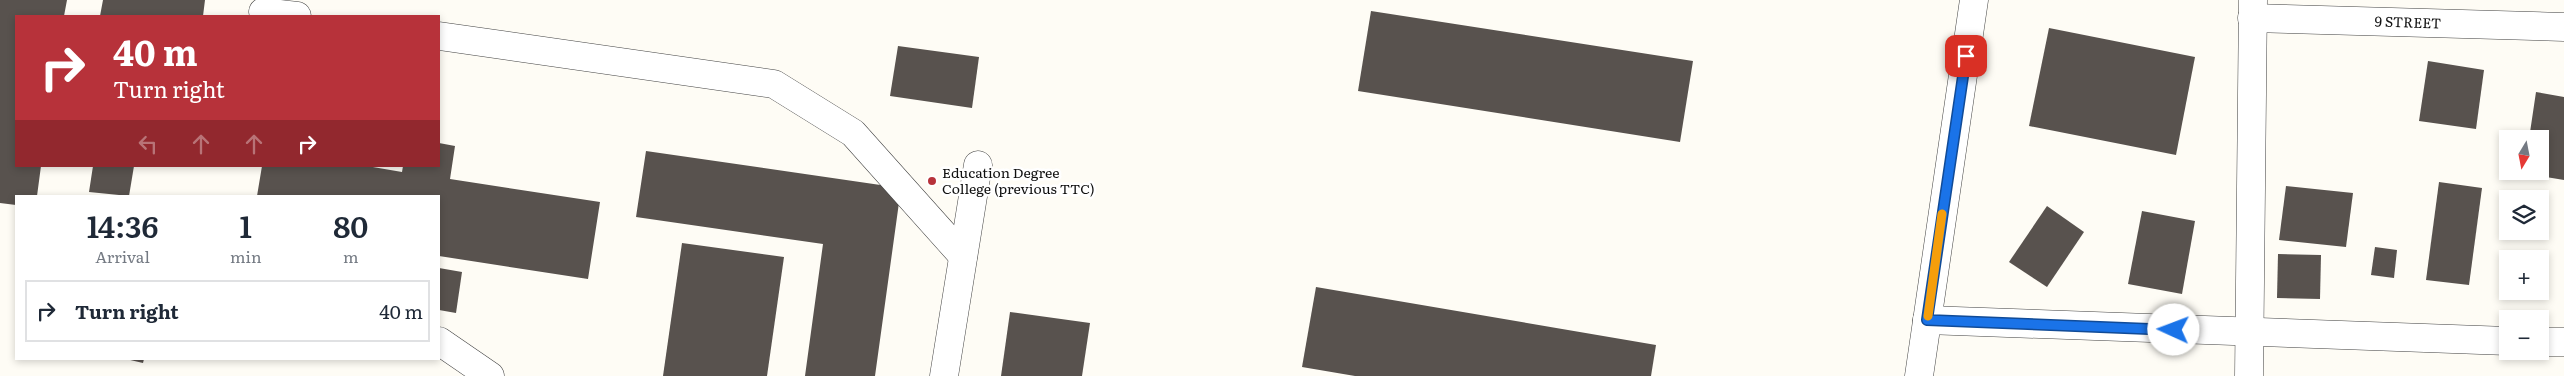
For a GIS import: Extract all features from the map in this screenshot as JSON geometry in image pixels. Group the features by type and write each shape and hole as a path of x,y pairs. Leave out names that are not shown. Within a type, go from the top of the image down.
{"street":[{"path":"1919,376 1974,0"},
{"path":"2249,376 2252,9"},
{"name":"9 STREET","path":"2252,9 2564,27"},
{"path":"263,12 288,15"},
{"path":"440,36 774,84 853,132 963,256"},
{"path":"944,376 978,165"},
{"path":"1927,320 2499,341"},
{"path":"440,342 490,376"},
{"path":"2549,342 2564,342"}],"building":[{"path":"0,0 67,0 64,15 15,15 15,167 41,167 37,195 15,195 15,205 0,203"},
{"path":"103,0 205,0 203,15 100,15"},
{"path":"1371,11 1693,61 1680,142 1358,91"},
{"path":"2049,28 2195,57 2176,155 2029,126"},
{"path":"898,46 979,57 972,108 890,96"},
{"path":"2428,61 2484,70 2476,129 2419,121"},
{"path":"2536,92 2564,97 2564,180 2549,177 2549,130 2530,130"},
{"path":"440,143 455,146 450,179 600,202 588,279 440,256 440,195 257,195 262,167 373,167 402,172 403,167 440,167"},
{"path":"646,151 901,188 875,376 805,376 823,244 636,217"},
{"path":"93,167 134,167 129,195 89,192"},
{"path":"2439,182 2482,188 2469,285 2426,280"},
{"path":"2286,186 2353,193 2346,247 2279,240"},
{"path":"2047,206 2084,232 2047,287 2009,262"},
{"path":"2142,211 2195,221 2182,294 2128,284"},
{"path":"682,243 784,257 767,376 663,376"},
{"path":"2375,247 2397,250 2394,278 2371,275"},
{"path":"2278,254 2321,255 2320,299 2277,298"},
{"path":"440,268 462,272 456,313 440,310"},
{"path":"1316,287 1656,345 1651,376 1355,376 1302,367"},
{"path":"1010,312 1090,323 1082,376 1001,376"},
{"path":"130,360 144,360 143,363"}],"slow traffic":[{"path":"1928,316 1942,214"}],"place":[{"name":"Education Degree College (previous TTC)","path":"932,181"}],"route":[{"path":"1966,56 1927,320 2174,330"}]}
